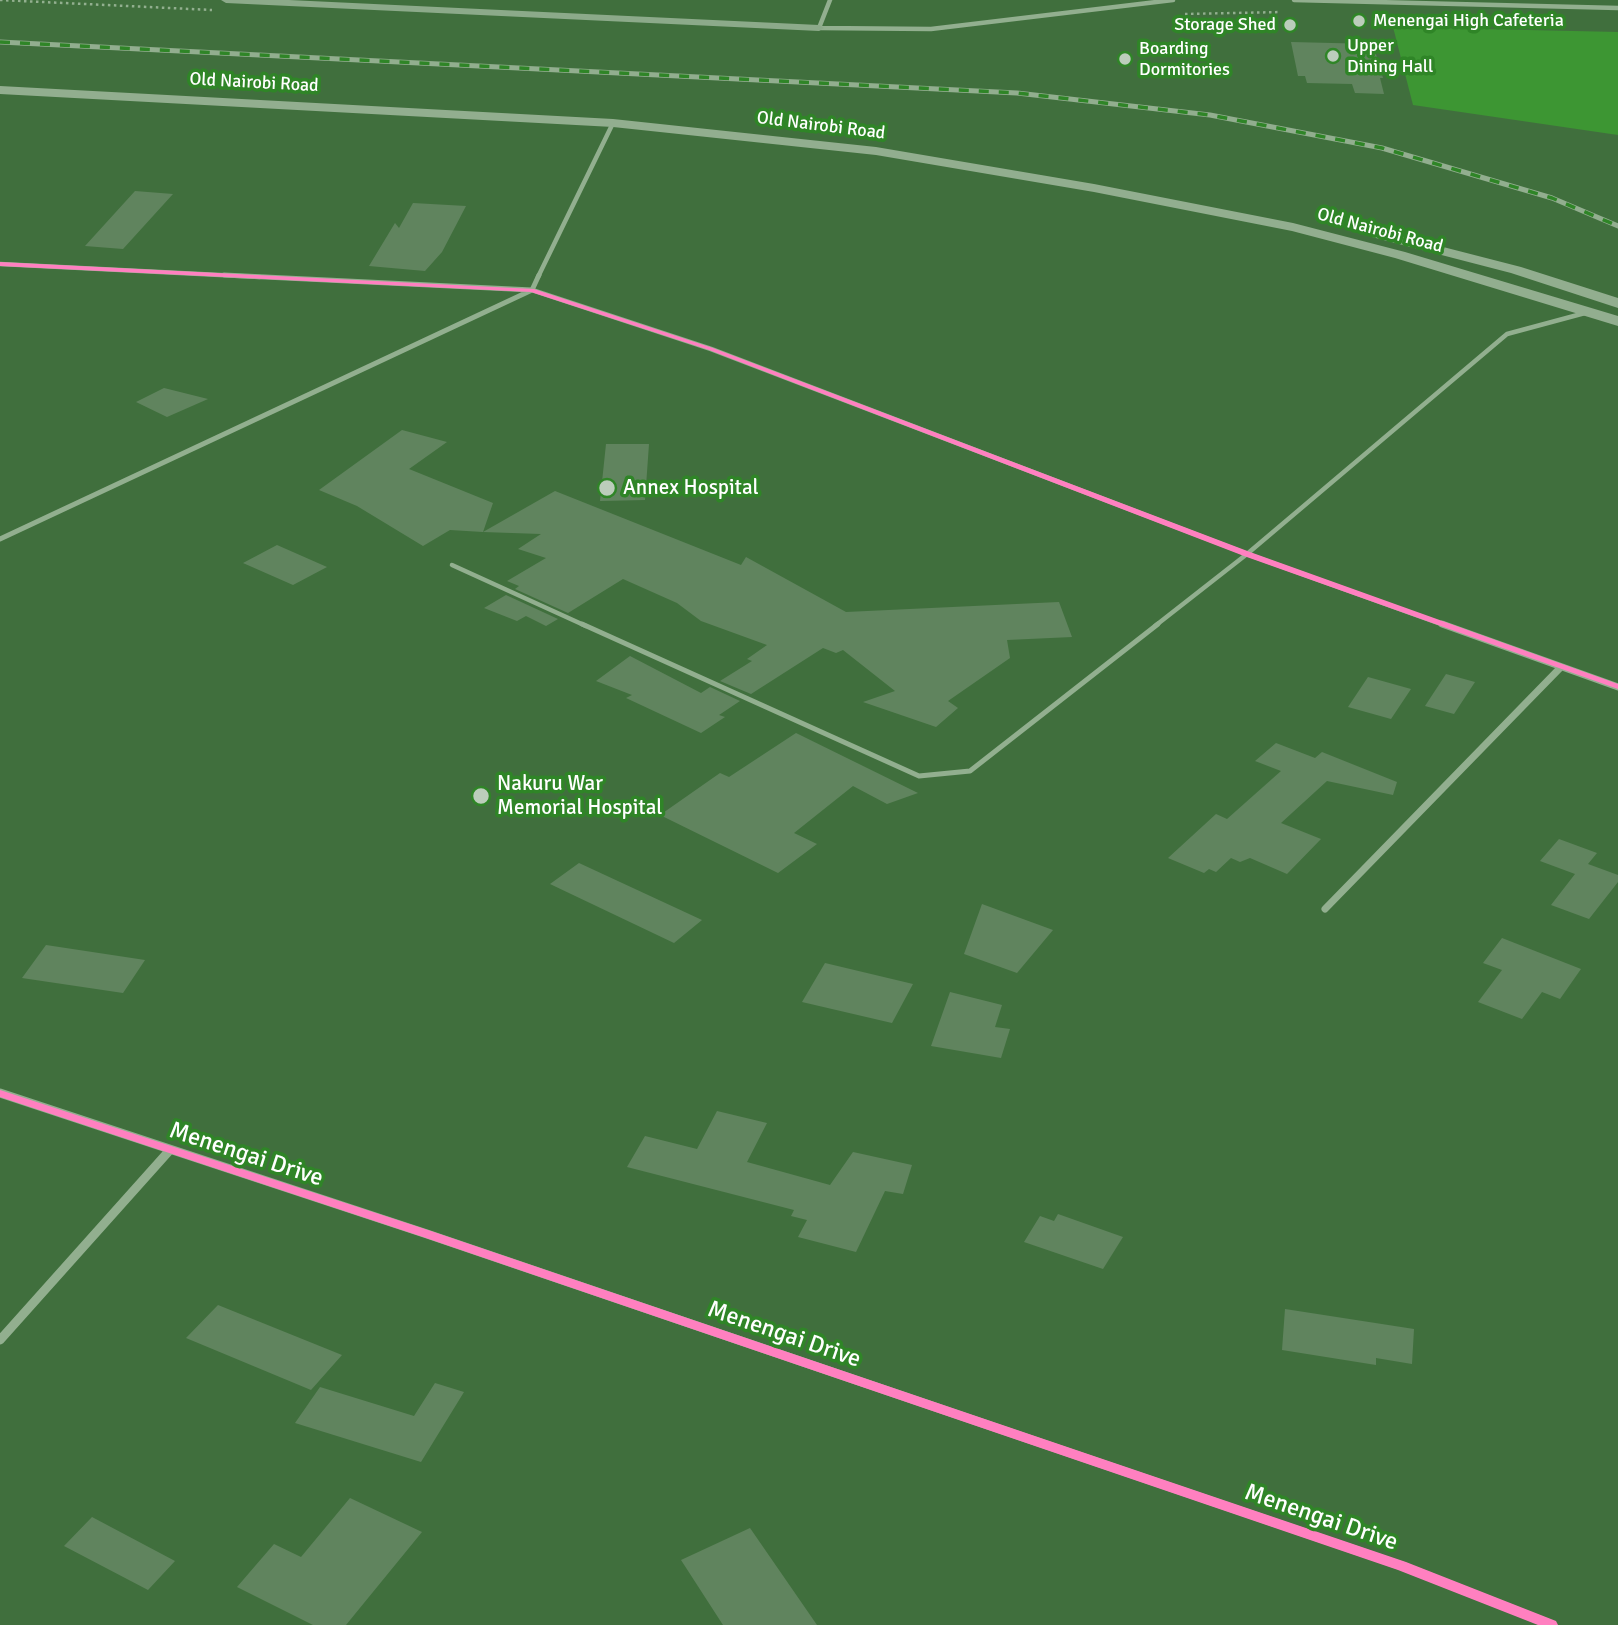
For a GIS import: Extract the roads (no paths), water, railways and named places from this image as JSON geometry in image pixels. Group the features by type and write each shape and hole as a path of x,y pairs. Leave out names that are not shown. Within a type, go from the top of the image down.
{"highway":[{"name":"Old Nairobi Road","path":"0,79 600,111 866,139 1086,174 1312,219 1516,270 1618,303"},
{"name":"Old Nairobi Road","path":"0,90 613,123 876,151 1185,205 1367,246 1618,321"}],"street":[{"path":"226,0 890,30 969,26 1173,0"},
{"path":"819,28 830,0"},
{"path":"1294,0 1618,8"},
{"path":"0,538 532,290 613,123"},
{"path":"0,264 532,290 710,349 1247,554 1618,687"},
{"path":"1325,909 1561,667"},
{"name":"Menengai Drive","path":"0,1093 169,1151 440,1238 1402,1566 1552,1625"},
{"path":"0,1340 169,1151"}],"lane":[{"path":"452,565 919,776 970,771 1247,554 1507,334 1590,312"}],"railway":[{"path":"0,42 1017,93 1210,115 1382,148 1552,198 1618,226"}],"place":[{"name":"Menengai High Cafeteria","path":"1359,21"},
{"name":"Storage Shed","path":"1290,25"},
{"name":"Upper Dining Hall","path":"1333,56"},
{"name":"Boarding Dormitories","path":"1125,59"},
{"name":"Annex Hospital","path":"607,488"},
{"name":"Nakuru War Memorial Hospital","path":"481,796"}]}
